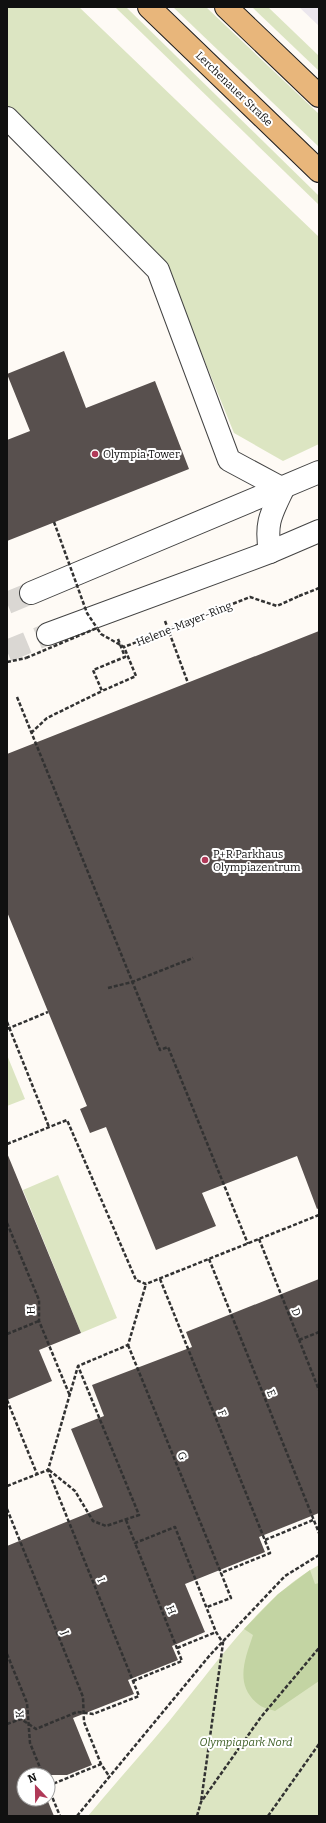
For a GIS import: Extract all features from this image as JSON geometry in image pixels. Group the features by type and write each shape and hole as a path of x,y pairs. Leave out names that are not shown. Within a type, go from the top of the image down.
{"main road":[{"name":"Lerchenauer Straße","path":"149,7 319,171"},
{"path":"226,7 319,96"}],"street":[{"path":"7,118 158,270 229,460 283,489"},
{"path":"31,593 283,489 319,472"},
{"path":"270,552 267,535 269,518 283,489"},
{"path":"48,634 270,552 319,531"}],"path":[{"name":"Helene-Mayer-Ring","path":"54,522 87,613 101,634 124,648 250,597 277,606 319,588"},
{"path":"156,594 188,683"},
{"path":"7,662 26,658 97,628"},
{"path":"31,733 48,718 102,690 136,676 124,648"},
{"path":"102,690 93,670 125,657"},
{"path":"17,698 160,1050 168,1047 248,1244"},
{"path":"108,988 132,982 193,958"},
{"path":"8,1029 48,1012"},
{"path":"7,1022 8,1029 49,1127"},
{"path":"7,1144 67,1120 136,1280 146,1284 319,1215"},
{"name":"H","path":"7,1223 39,1300 39,1321 70,1396"},
{"name":"D","path":"259,1239 319,1390"},
{"name":"E","path":"209,1259 319,1533"},
{"name":"F","path":"160,1279 270,1553 221,1573"},
{"path":"78,1366 128,1345 146,1284"},
{"path":"7,1334 39,1321"},
{"path":"299,1340 319,1332"},
{"name":"G","path":"128,1345 231,1598 207,1608"},
{"path":"48,1470 78,1366"},
{"path":"48,1470 75,1491 92,1521 106,1526 139,1515 78,1366"},
{"path":"7,1400 37,1474"},
{"path":"7,1486 48,1470"},
{"name":"I","path":"48,1470 139,1696 93,1714 83,1713"},
{"name":"J","path":"7,1509 82,1697 84,1722 101,1764 109,1776"},
{"name":"H","path":"126,1520 182,1661 133,1681"},
{"path":"265,1540 313,1520"},
{"path":"135,1543 175,1527 216,1632 223,1643 201,1802 197,1816"},
{"path":"77,1816 210,1655 285,1576 319,1555"},
{"path":"177,1648 216,1632"},
{"path":"201,1802 261,1717 319,1648"},
{"name":"K","path":"7,1654 27,1704 30,1743 40,1767"},
{"path":"7,1724 21,1719 36,1728 77,1712 83,1713"},
{"path":"268,1816 319,1744"},
{"path":"56,1783 101,1764"},
{"path":"56,1806 60,1816"}],"shaded area":[{"path":"299,7 319,7 319,26"}],"green space":[{"path":"7,7 79,7 319,237 319,444 283,461 234,433 184,310 7,118"},
{"path":"115,7 126,7 319,196 319,205"},
{"path":"173,7 206,7 319,114 319,147"},
{"path":"252,7 268,7 319,56 319,71"},
{"path":"7,1055 25,1099 7,1106"},
{"path":"58,1175 117,1318 81,1333 23,1190"},
{"name":"Olympiapark Nord","path":"319,1565 319,1816 88,1816 162,1730 246,1626 281,1592 300,1577"},
{"path":"310,1570 315,1584 319,1583 319,1681 275,1711 260,1705 251,1697 246,1689 244,1680 245,1662 253,1635 244,1629 278,1594"}],"building":[{"name":"Olympia Tower","path":"64,351 86,408 155,381 189,469 7,541 7,440 30,431 7,374"},
{"name":"P+R Parkhaus Olympiazentrum","path":"319,631 319,1208 317,1209 297,1156 202,1193 216,1226 156,1250 106,1127 90,1133 80,1109 87,1106 7,912 7,754"},
{"path":"7,1153 81,1333 39,1350 52,1381 7,1400"},
{"path":"319,1279 319,1513 259,1537 265,1552 185,1584 205,1632 172,1646 178,1660 128,1680 134,1694 73,1718 92,1765 67,1775 56,1775 56,1767 16,1767 16,1807 50,1807 54,1816 7,1816 7,1546 103,1507 71,1429 104,1416 92,1385 192,1347 186,1332"}],"tunnel":[{"path":"7,603 31,593"},
{"path":"7,651 48,634"}],"place":[{"name":"Olympia Tower","path":"95,454"},
{"name":"P+R Parkhaus Olympiazentrum","path":"205,860"}]}
